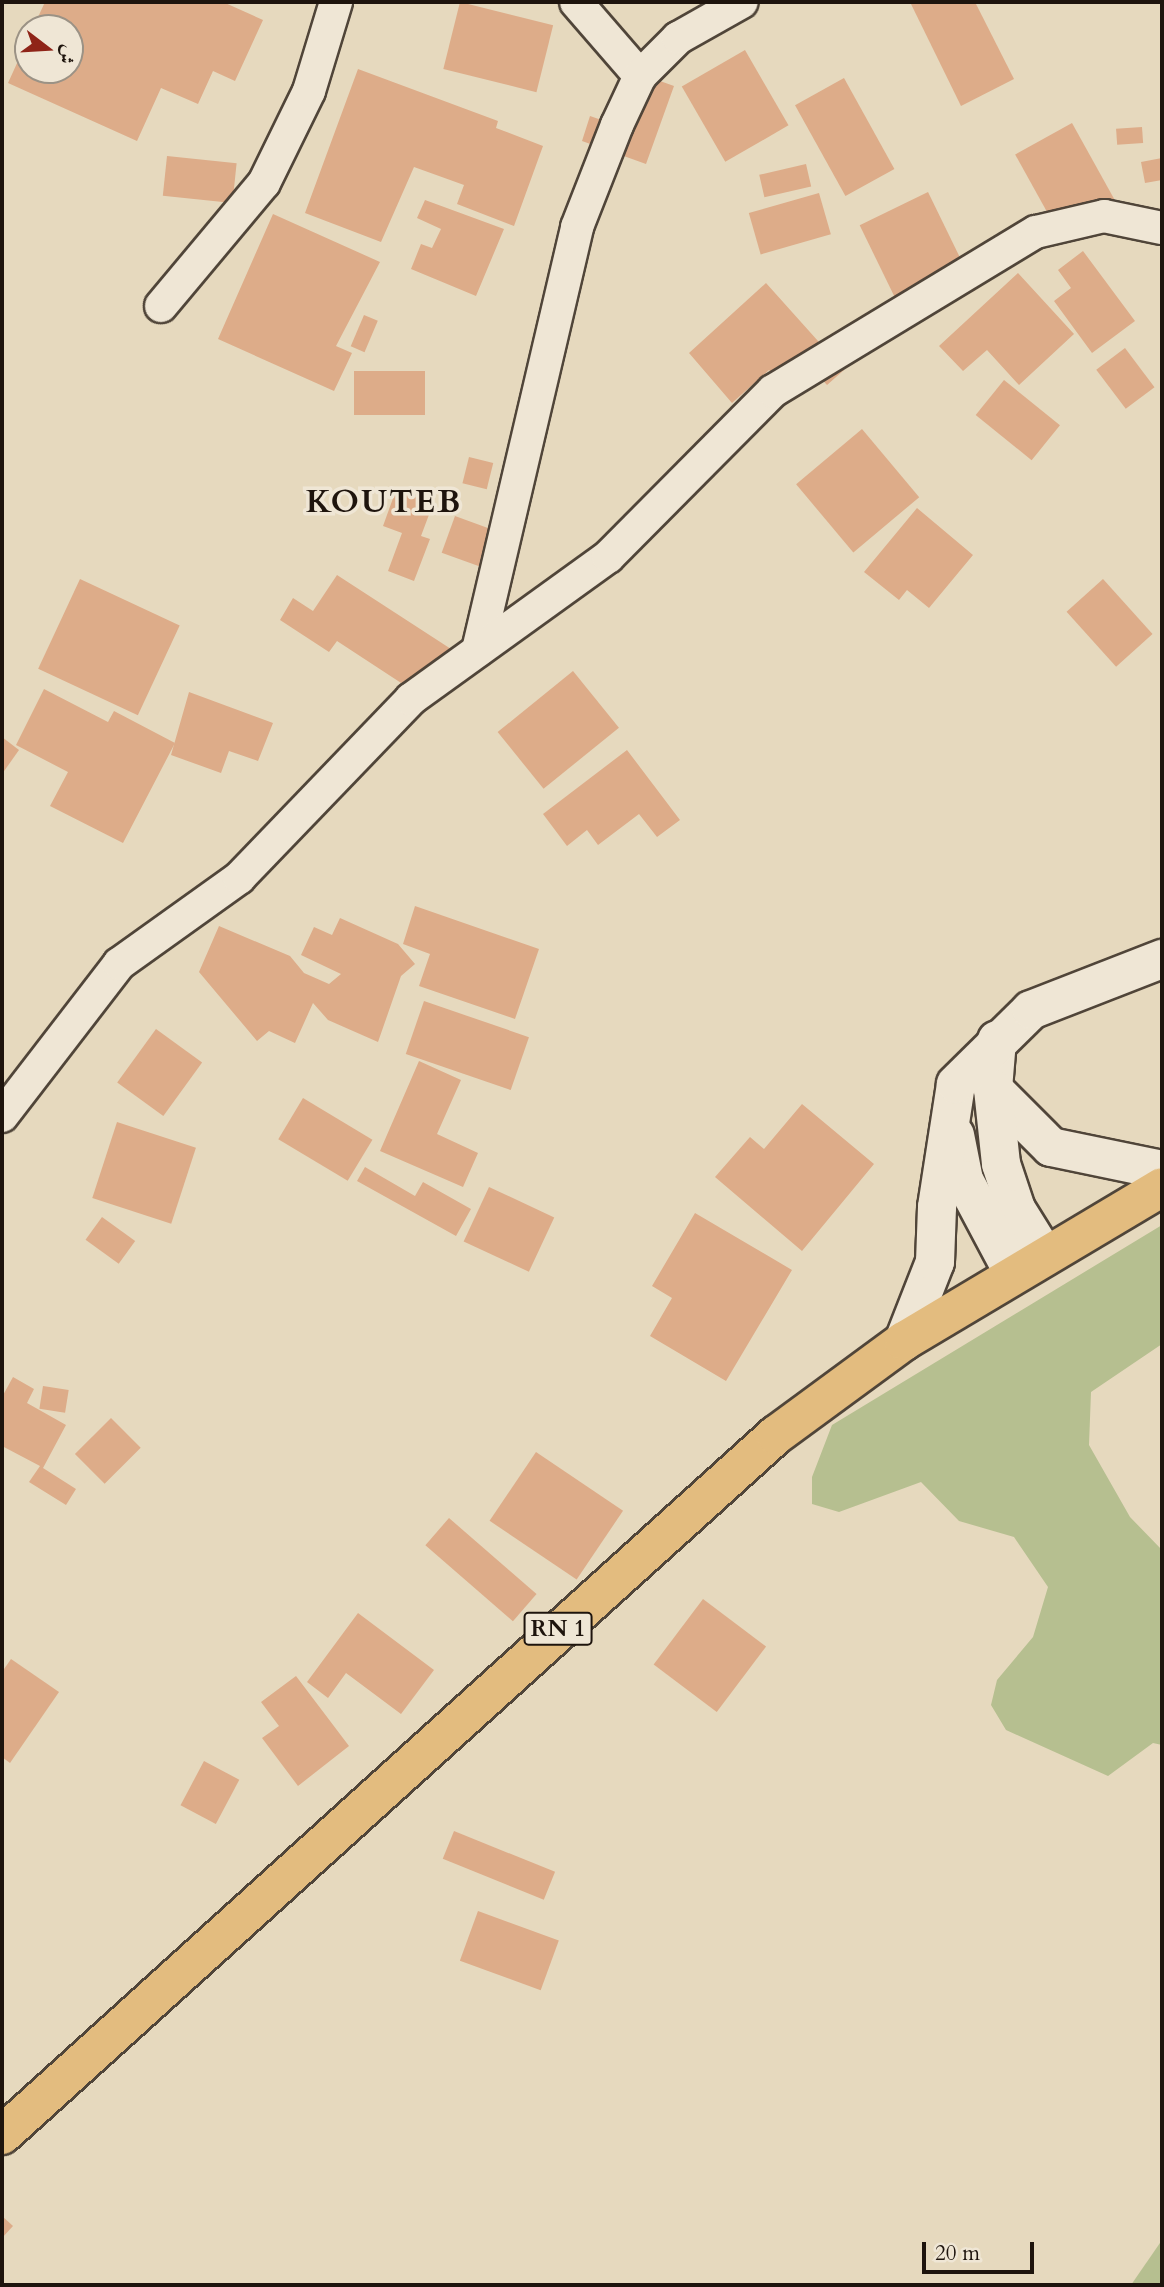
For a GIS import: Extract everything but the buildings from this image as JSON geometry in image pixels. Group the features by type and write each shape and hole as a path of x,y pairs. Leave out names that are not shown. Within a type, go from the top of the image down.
{"main road":[{"path":"904,1340 934,1262 956,1084 997,1040 1031,1010 1162,959"},
{"path":"997,1040 993,1089 1001,1164 1016,1209 1028,1263"},
{"path":"993,1089 1051,1147 1162,1170"},
{"path":"951,1113 964,1180 1028,1263"},
{"name":"RN 1","path":"2,2135 756,1452 904,1340 1028,1263 1162,1187"}],"street":[{"path":"161,306 264,183 309,91 336,2"},
{"path":"576,2 640,76"},
{"path":"478,650 577,227 640,76 678,38 742,2"},
{"path":"2,1116 119,964 239,878 411,699 608,557 773,391 858,337 1036,232 1104,216 1162,228"}],"green space":[{"path":"1162,1225 1162,1344 1091,1392 1089,1445 1130,1517 1162,1550 1162,1745 1153,1743 1108,1776 1006,1730 991,1705 997,1680 1033,1637 1048,1587 1014,1537 959,1521 921,1482 839,1512 812,1504 812,1477 832,1425"},
{"path":"1162,2240 1162,2285 1131,2285"}],"district":[{"name":"KOUTEB","path":"384,502"}]}
